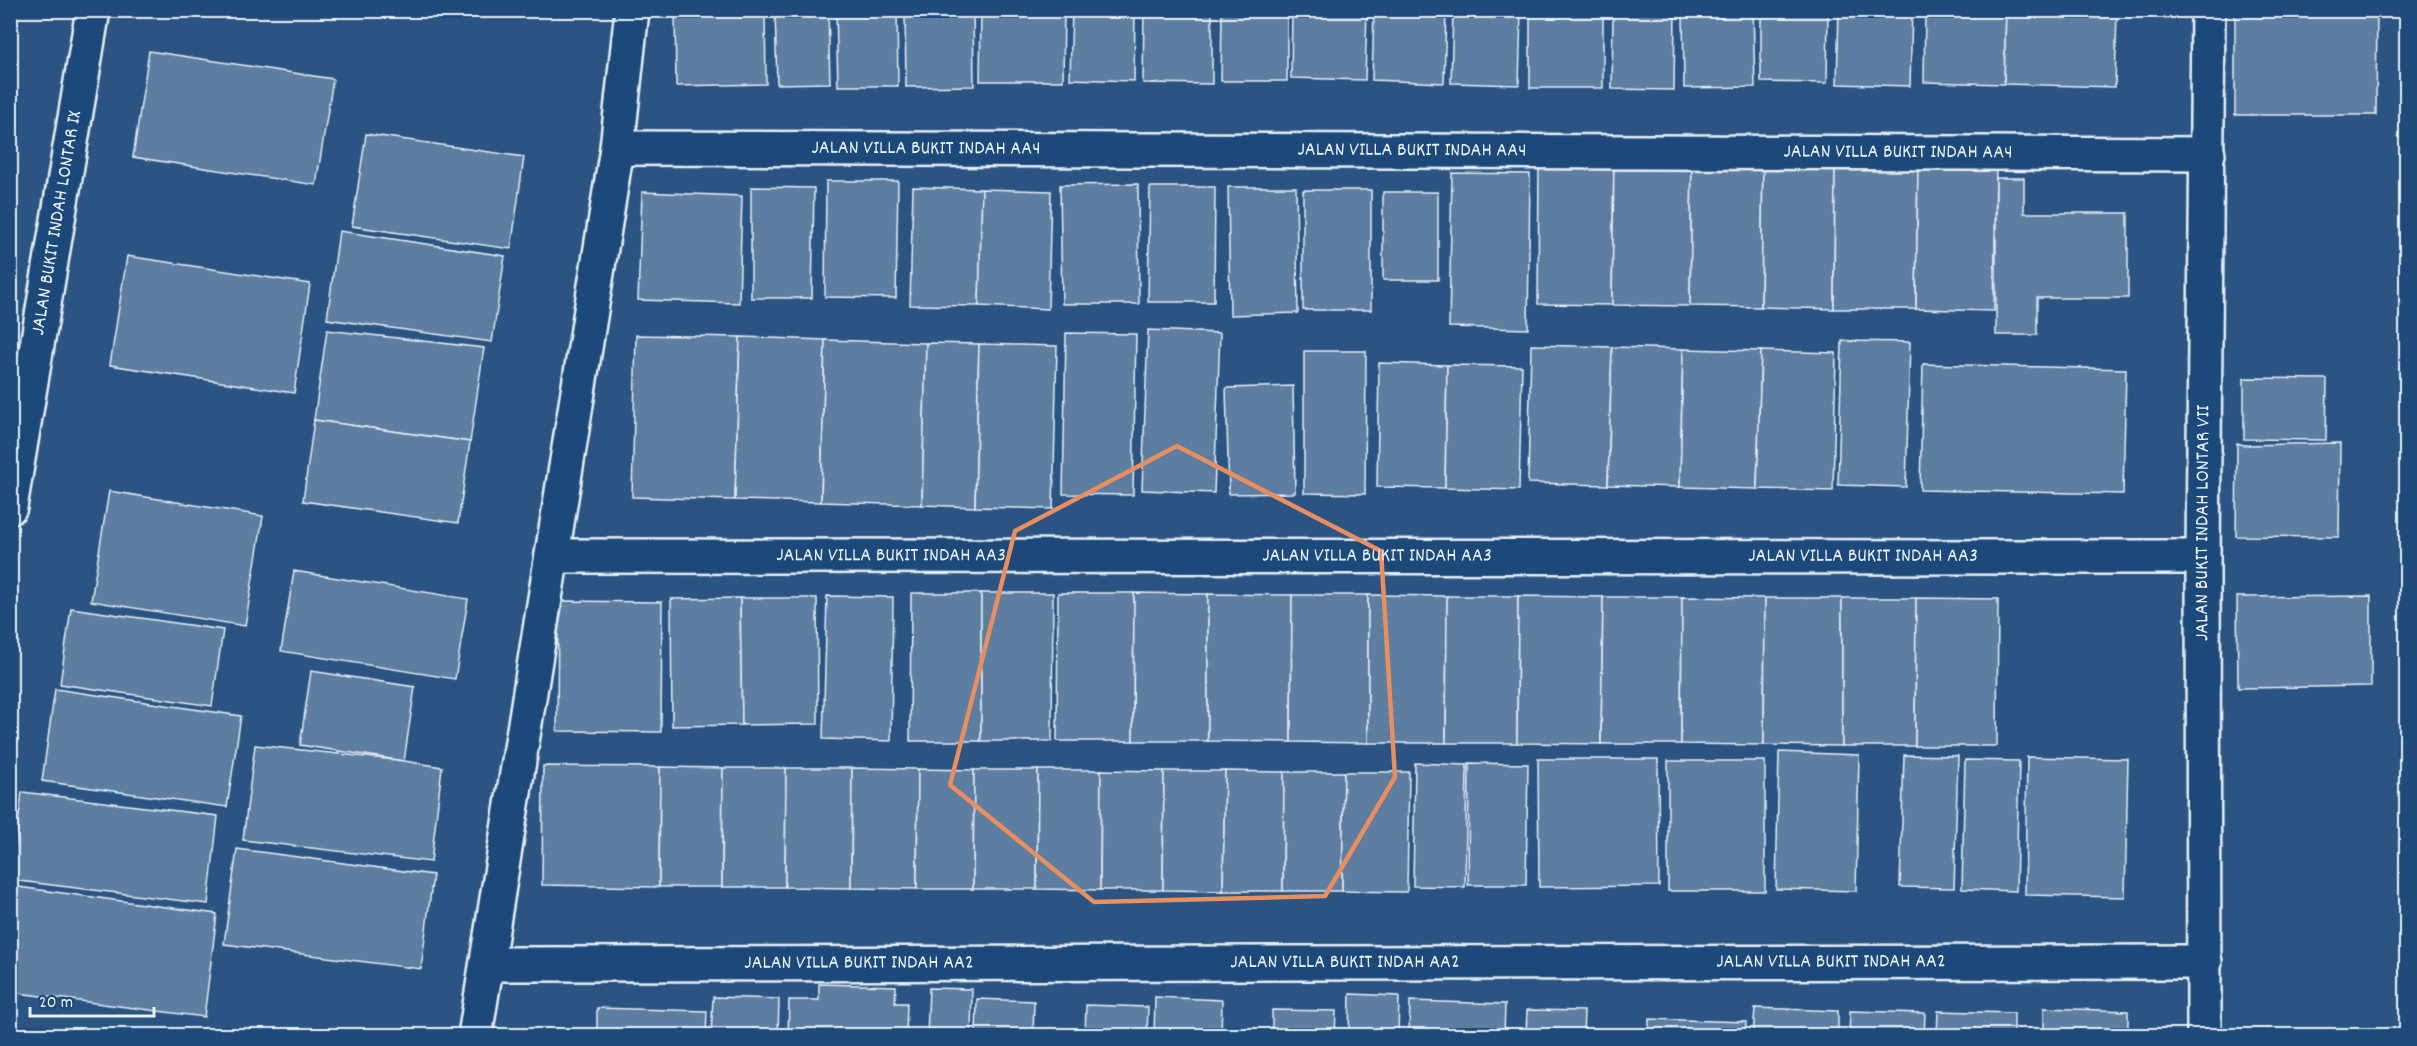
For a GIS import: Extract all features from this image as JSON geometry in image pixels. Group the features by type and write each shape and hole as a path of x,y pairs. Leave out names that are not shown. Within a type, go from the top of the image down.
{"street":[{"name":"JALAN BUKIT INDAH LONTAR IX","path":"10,507 93,10"},
{"path":"476,1035 616,148 632,10"},
{"name":"JALAN BUKIT INDAH LONTAR VII","path":"2204,1035 2203,557 2208,10"},
{"name":"JALAN VILLA BUKIT INDAH AA4","path":"616,148 2208,154"},
{"name":"JALAN VILLA BUKIT INDAH AA3","path":"552,556 2203,557"},
{"name":"JALAN VILLA BUKIT INDAH AA2","path":"487,964 2205,962"}],"highlighted area":[{"path":"1177,446 1381,551 1395,777 1325,896 1094,902 950,785 1015,531"}],"building":[{"path":"675,10 765,10 766,84 676,86"},
{"path":"775,10 828,10 830,83 777,84"},
{"path":"836,10 897,10 898,86 838,86"},
{"path":"905,10 973,10 974,86 906,87"},
{"path":"981,10 1064,10 1063,81 980,81"},
{"path":"1072,10 1135,10 1134,81 1070,79"},
{"path":"1144,10 1212,10 1212,84 1143,83"},
{"path":"1222,10 1287,10 1287,81 1221,81"},
{"path":"1292,10 1367,10 1365,80 1291,78"},
{"path":"1374,10 1446,10 1444,83 1372,80"},
{"path":"1453,10 1521,10 1519,85 1451,83"},
{"path":"1530,10 1603,10 1603,88 1530,88"},
{"path":"1613,10 1675,10 1674,90 1612,89"},
{"path":"1683,10 1753,10 1755,87 1684,88"},
{"path":"1761,10 1828,10 1827,83 1761,82"},
{"path":"1839,10 1912,10 1910,86 1837,84"},
{"path":"1925,10 2006,10 2004,84 1924,82"},
{"path":"2006,10 2117,10 2115,87 2004,84"},
{"path":"2235,10 2377,10 2376,115 2235,115"},
{"path":"149,51 333,79 316,185 133,157"},
{"path":"366,134 524,157 511,249 352,226"},
{"path":"1539,159 1614,160 1612,305 1538,304"},
{"path":"1614,160 1692,161 1690,306 1612,305"},
{"path":"1692,161 1763,162 1761,307 1690,306"},
{"path":"1763,162 1835,163 1834,309 1761,307"},
{"path":"1835,163 1918,164 1916,309 1834,309"},
{"path":"1918,164 1996,165 1994,311 1916,309"},
{"path":"1452,173 1530,174 1528,329 1449,327"},
{"path":"1996,178 2024,178 2024,213 2128,213 2128,298 2037,298 2037,335 1996,335"},
{"path":"826,181 898,181 896,298 825,297"},
{"path":"1138,184 1139,304 1062,304 1060,185"},
{"path":"751,187 814,188 812,298 751,298"},
{"path":"913,187 982,189 979,306 910,305"},
{"path":"1150,187 1215,187 1214,302 1148,302"},
{"path":"1228,187 1296,187 1298,313 1230,315"},
{"path":"982,189 1051,191 1048,309 979,306"},
{"path":"1303,190 1371,190 1371,310 1303,310"},
{"path":"642,192 742,196 739,303 638,300"},
{"path":"1383,192 1438,192 1438,280 1383,280"},
{"path":"339,231 505,256 492,342 327,319"},
{"path":"127,256 310,284 294,393 110,365"},
{"path":"327,330 484,348 470,442 314,420"},
{"path":"1148,330 1220,333 1214,493 1142,490"},
{"path":"1066,333 1136,334 1133,495 1063,494"},
{"path":"636,335 740,337 735,500 632,497"},
{"path":"740,337 825,340 821,502 735,500"},
{"path":"825,340 926,343 922,505 821,502"},
{"path":"1842,341 1910,342 1906,487 1838,485"},
{"path":"926,343 979,344 975,507 922,505"},
{"path":"979,344 1057,346 1053,509 975,507"},
{"path":"1531,345 1612,347 1608,485 1528,483"},
{"path":"1612,347 1683,349 1680,487 1608,485"},
{"path":"1683,349 1761,351 1757,489 1680,487"},
{"path":"1304,351 1366,351 1365,494 1304,493"},
{"path":"1761,351 1836,353 1833,491 1757,489"},
{"path":"1379,363 1447,365 1445,488 1377,487"},
{"path":"1923,364 2126,369 2123,494 1920,490"},
{"path":"1447,365 1522,366 1519,490 1445,488"},
{"path":"2244,378 2327,379 2326,440 2244,439"},
{"path":"1293,386 1295,493 1229,494 1226,388"},
{"path":"314,420 470,442 458,523 303,501"},
{"path":"2237,443 2244,445 2340,443 2339,537 2236,536"},
{"path":"109,491 263,516 245,626 91,601"},
{"path":"294,571 468,599 455,679 281,651"},
{"path":"911,593 981,593 981,741 910,741"},
{"path":"981,593 1053,593 1052,741 981,741"},
{"path":"1058,593 1134,593 1133,741 1057,741"},
{"path":"1134,593 1208,594 1208,741 1133,741"},
{"path":"1208,594 1292,595 1291,742 1208,741"},
{"path":"1292,595 1368,595 1368,743 1291,742"},
{"path":"1368,595 1447,596 1446,743 1368,743"},
{"path":"827,596 893,597 891,741 823,739"},
{"path":"1447,596 1518,596 1517,743 1446,743"},
{"path":"1518,596 1603,597 1601,744 1517,743"},
{"path":"2371,596 2371,686 2238,688 2237,597"},
{"path":"1603,597 1682,597 1681,744 1601,744"},
{"path":"1682,597 1765,598 1764,745 1681,744"},
{"path":"740,598 742,725 672,726 671,599"},
{"path":"740,598 817,598 818,724 742,725"},
{"path":"1765,598 1842,598 1842,746 1764,745"},
{"path":"1842,598 1916,598 1915,746 1842,746"},
{"path":"1916,598 1998,599 1997,746 1915,746"},
{"path":"558,601 662,602 661,732 557,731"},
{"path":"71,608 223,630 212,706 60,684"},
{"path":"311,671 415,687 404,761 300,745"},
{"path":"55,689 241,716 227,807 42,781"},
{"path":"255,745 442,767 431,862 243,840"},
{"path":"1779,752 1859,755 1856,891 1776,889"},
{"path":"1904,755 1958,756 1954,888 1900,887"},
{"path":"2027,757 2128,759 2125,897 2025,895"},
{"path":"1538,759 1658,759 1659,886 1539,887"},
{"path":"1965,760 2019,761 2016,891 1962,889"},
{"path":"1668,761 1765,761 1765,891 1668,891"},
{"path":"1415,763 1467,765 1465,887 1413,886"},
{"path":"1469,763 1528,764 1526,885 1468,885"},
{"path":"543,766 660,767 659,887 542,885"},
{"path":"660,767 723,768 722,887 659,887"},
{"path":"723,768 786,768 785,887 722,887"},
{"path":"786,768 852,768 851,888 785,887"},
{"path":"852,768 918,769 917,889 851,888"},
{"path":"918,769 974,770 973,889 917,889"},
{"path":"974,770 1038,770 1037,889 973,889"},
{"path":"1038,770 1101,770 1100,890 1037,889"},
{"path":"1101,770 1164,771 1163,890 1100,890"},
{"path":"1164,771 1225,771 1223,891 1163,890"},
{"path":"1225,771 1284,772 1283,891 1223,891"},
{"path":"1284,772 1344,772 1342,891 1283,891"},
{"path":"1344,772 1409,772 1407,892 1342,891"},
{"path":"22,792 218,816 208,904 11,880"},
{"path":"237,849 433,875 421,969 224,944"},
{"path":"18,887 217,914 204,1017 10,992 10,944"},
{"path":"819,984 896,986 895,1003 907,1003 906,1036 788,1036 789,1000 819,1000"},
{"path":"929,988 972,989 971,1036 927,1036"},
{"path":"1350,994 1399,996 1398,1036 1349,1036"},
{"path":"713,997 779,999 778,1036 711,1036"},
{"path":"1155,997 1222,1000 1221,1036 1154,1036"},
{"path":"977,999 1034,1001 1033,1036 976,1036"},
{"path":"1410,1001 1505,1004 1504,1036 1409,1036"},
{"path":"1086,1005 1148,1007 1147,1036 1085,1036"},
{"path":"597,1008 707,1011 706,1036 597,1036"},
{"path":"1755,1008 1838,1011 1838,1036 1753,1036"},
{"path":"2044,1008 2128,1011 2128,1036 2044,1036"},
{"path":"1272,1010 1336,1011 1335,1036 1272,1036"},
{"path":"1527,1010 1584,1011 1583,1036 1526,1036"},
{"path":"1850,1011 1925,1013 1924,1036 1849,1036"},
{"path":"1938,1011 2014,1013 2014,1036 1937,1036"},
{"path":"1649,1019 1746,1022 1745,1036 1649,1036"}]}
